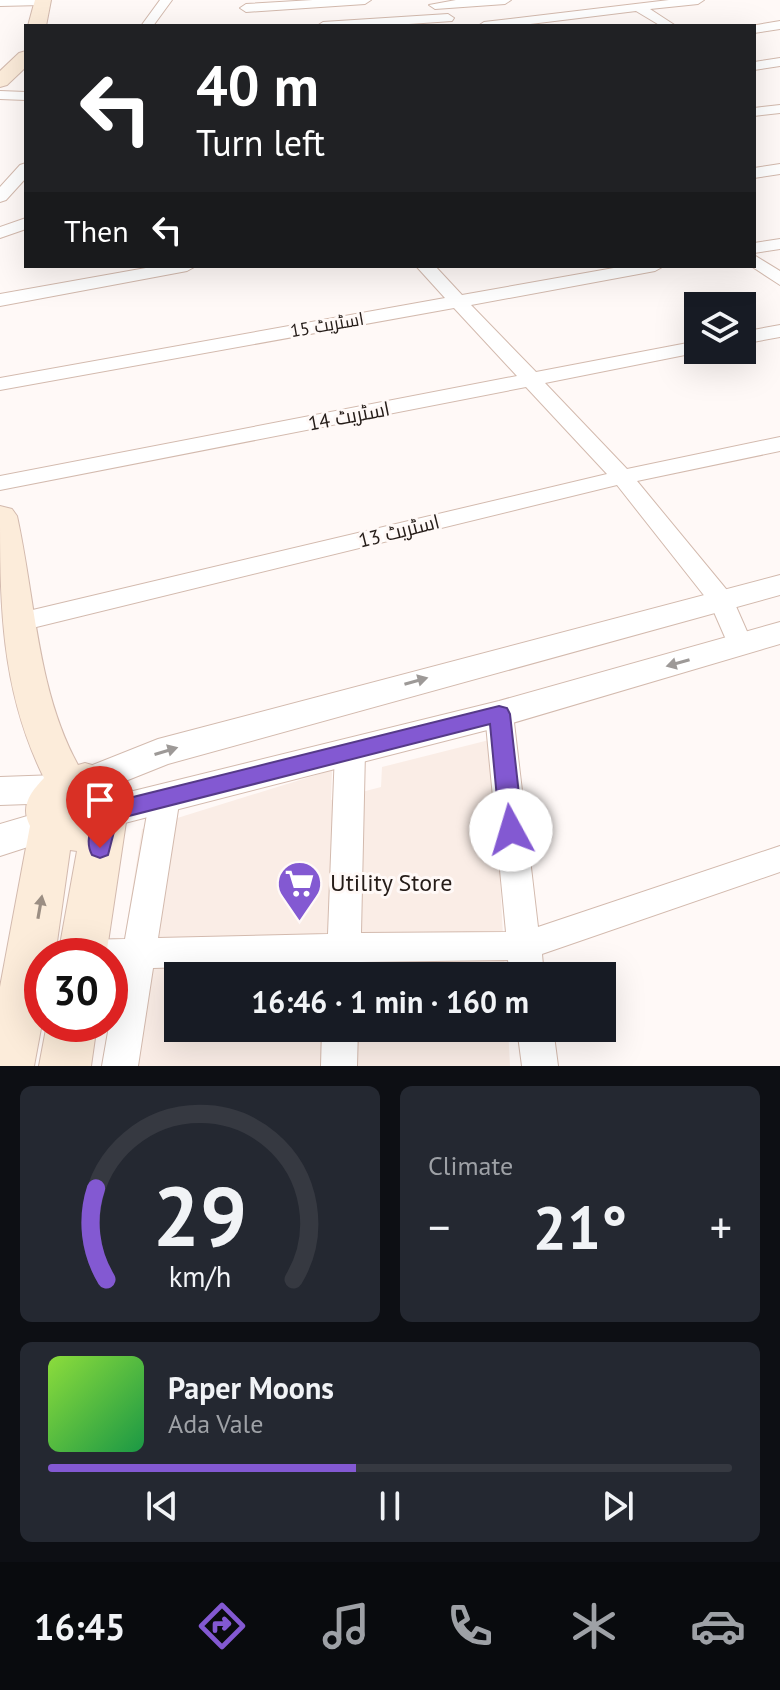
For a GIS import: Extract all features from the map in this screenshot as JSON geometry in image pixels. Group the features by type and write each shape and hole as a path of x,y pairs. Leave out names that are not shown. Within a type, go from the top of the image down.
{"main road":[{"path":"37,24 43,1"},
{"path":"0,81 24,61"},
{"path":"0,516 20,622 50,752 77,805 81,938"},
{"path":"8,1066 30,960 77,805"},
{"path":"65,1066 69,1042"}],"street":[{"path":"148,24 166,0"},
{"path":"243,8 365,0"},
{"path":"432,3 505,0"},
{"path":"499,24 698,0"},
{"path":"0,2 43,1"},
{"path":"432,3 452,22"},
{"path":"638,7 667,24"},
{"path":"552,17 563,24"},
{"path":"388,24 452,22"},
{"path":"756,29 780,25"},
{"path":"756,66 780,62"},
{"path":"0,95 24,96"},
{"path":"756,112 780,109"},
{"path":"756,173 780,169"},
{"path":"0,197 24,170"},
{"path":"0,233 24,224"},
{"path":"756,248 780,244"},
{"path":"756,262 780,280"},
{"path":"0,300 176,268"},
{"path":"427,268 529,381 622,477 722,601 740,645"},
{"name":"اسٹریٹ 15","path":"0,384 644,268"},
{"path":"756,335 780,331"},
{"name":"اسٹریٹ 14","path":"0,483 684,350"},
{"name":"اسٹریٹ 13","path":"20,622 622,477 780,444"},
{"path":"0,840 77,805 158,753 780,585"},
{"path":"0,791 77,805 165,797 499,714 780,633"},
{"path":"499,714 525,961"},
{"path":"343,962 350,751"},
{"path":"120,1066 165,797"},
{"path":"347,962 410,946 525,961 780,859"},
{"path":"128,955 318,962"},
{"path":"339,1066 340,1042"},
{"path":"537,1042 540,1066"}],"shaded area":[{"path":"493,739 504,962 164,962 164,1042 509,1042 510,1066 104,1066 108,1042 128,1042 128,938 125,938 142,829 332,770 331,800 381,787 382,767"}],"place":[{"name":"Utility Store","path":"299,922"}],"route":[{"path":"100,848 104,821 113,811 499,714 511,830"}]}
